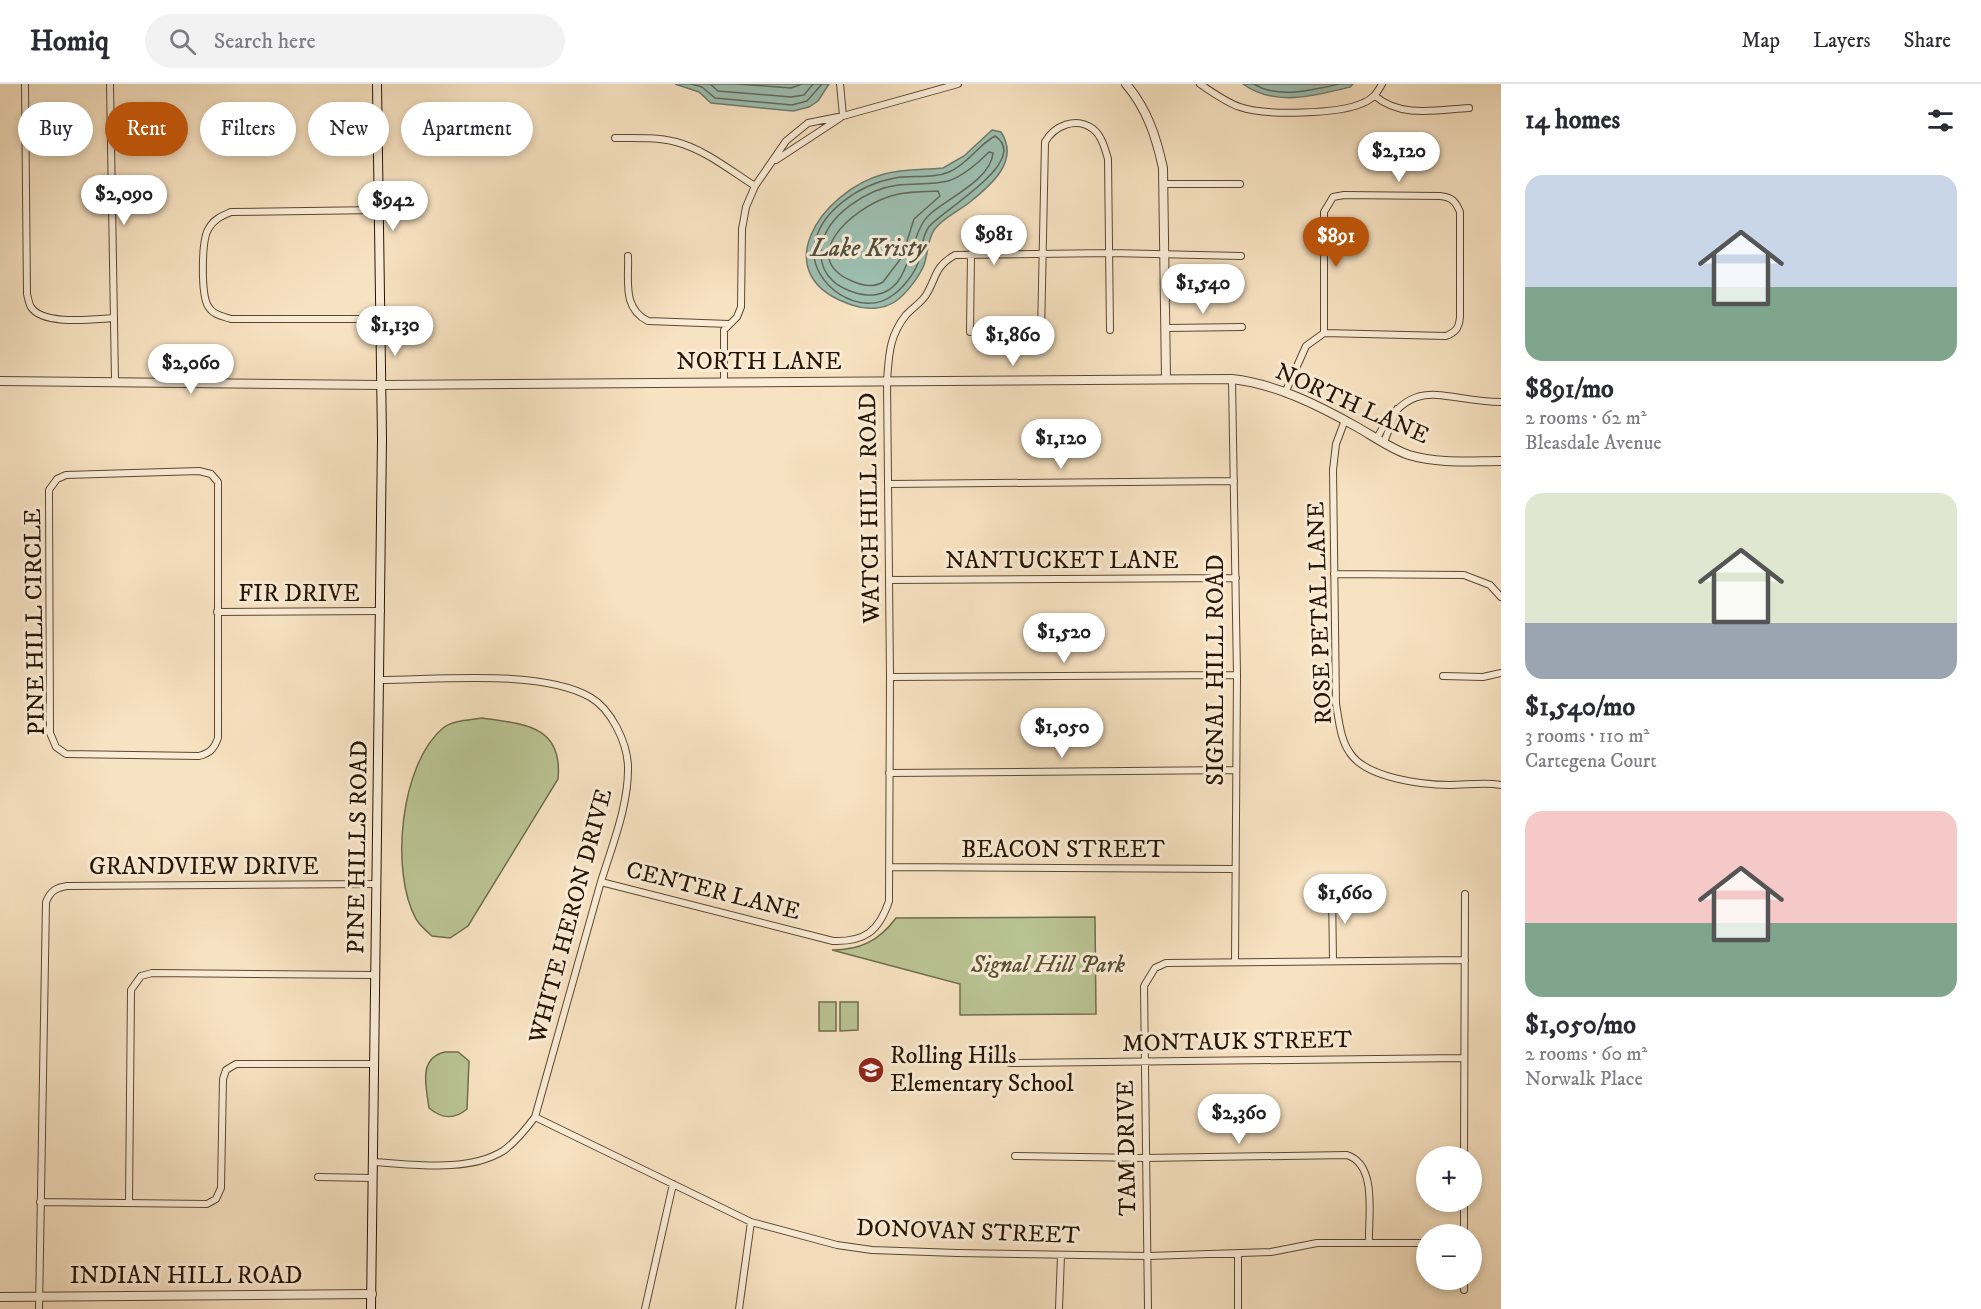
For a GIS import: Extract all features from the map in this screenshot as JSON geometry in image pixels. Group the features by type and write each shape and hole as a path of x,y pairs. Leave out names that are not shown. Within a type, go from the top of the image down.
{"main road":[{"name":"PINE HILLS ROAD","path":"371,1309 382,385 376,84"}],"street":[{"path":"25,84 27,294 30,307 40,315 55,319 114,318"},
{"path":"110,84 115,381"},
{"path":"840,84 843,116"},
{"path":"724,381 724,330 737,317 741,307 742,230 746,207 755,186 786,141 797,129 808,123 843,116 958,84"},
{"path":"1126,84 1140,102 1160,152 1164,184 1166,256 1166,379"},
{"path":"1200,84 1240,107 1279,113 1342,109 1362,104 1375,96 1382,84"},
{"path":"1375,96 1392,108 1405,111 1468,108"},
{"path":"773,162 843,116"},
{"path":"1041,333 1045,142 1051,131 1063,125 1080,124 1093,129 1101,138 1108,159 1111,253 1110,330"},
{"path":"615,138 657,139 678,143 698,151 755,186"},
{"path":"1164,184 1240,184"},
{"path":"1285,393 1306,346 1324,333 1446,336 1454,333 1459,327 1460,212 1456,203 1449,196 1344,195 1333,197 1326,205 1324,212 1324,333"},
{"path":"379,210 231,212 217,218 208,229 203,241 205,297 208,306 215,314 231,319 381,319"},
{"name":"WATCH HILL ROAD","path":"816,936 849,941 870,934 883,919 889,901 890,677 887,381 890,342 897,327 922,300 934,274 945,261 955,255 1111,253 1241,256"},
{"path":"970,332 971,254"},
{"path":"628,256 630,306 638,316 648,321 729,324"},
{"path":"1166,328 1242,327"},
{"name":"NORTH LANE","path":"0,381 382,385 1232,379 1263,384 1285,393 1345,420 1406,454 1430,461 1501,461"},
{"name":"SIGNAL HILL ROAD","path":"1232,379 1237,675 1235,962"},
{"path":"1380,440 1397,409 1424,393 1460,396 1479,402 1501,402"},
{"name":"ROSE PETAL LANE","path":"1345,420 1336,444 1333,470 1336,704 1342,738 1351,755 1363,764 1395,778 1432,785 1501,785"},
{"name":"PINE HILL CIRCLE","path":"199,471 210,474 218,482 217,612 218,738 209,753 199,756 66,754 56,747 50,734 49,490 57,479 66,475 199,471"},
{"path":"888,484 1234,481"},
{"path":"1334,574 1464,575 1490,585 1501,597"},
{"name":"NANTUCKET LANE","path":"889,580 1236,578"},
{"name":"FIR DRIVE","path":"217,612 381,611"},
{"path":"1443,676 1483,676 1501,673"},
{"path":"890,677 1237,675"},
{"name":"WHITE HERON DRIVE","path":"373,1162 453,1164 484,1160 503,1151 520,1137 535,1117 625,795 628,765 618,731 608,715 592,698 567,686 535,680 380,680"},
{"path":"889,773 1236,770"},
{"name":"BEACON STREET","path":"890,867 1235,868"},
{"name":"CENTER LANE","path":"601,882 816,936"},
{"name":"GRANDVIEW DRIVE","path":"40,1202 46,902 55,888 67,886 377,884"},
{"path":"1332,889 1333,962"},
{"path":"1464,1146 1465,894"},
{"path":"1235,962 1465,960"},
{"name":"TAM DRIVE","path":"1148,1309 1144,1158 1144,987 1155,968 1166,963 1235,962"},
{"path":"129,1203 131,990 141,976 152,973 376,975"},
{"name":"MONTAUK STREET","path":"1010,1063 1464,1058"},
{"path":"39,1309 40,1202 207,1204 216,1199 221,1188 223,1079 226,1070 236,1064 375,1064"},
{"name":"DONOVAN STREET","path":"535,1117 751,1222 834,1244 872,1250 1148,1256 1285,1251 1317,1243 1416,1243"},
{"path":"1015,1156 1144,1158 1347,1155 1357,1158 1365,1170 1369,1243"},
{"path":"318,1177 373,1178"},
{"path":"645,1309 674,1184"},
{"path":"739,1309 751,1222"},
{"path":"1238,1254 1238,1309"},
{"path":"1059,1309 1061,1255"},
{"name":"INDIAN HILL ROAD","path":"0,1297 372,1294"}],"green space":[{"path":"482,718 526,726 547,738 554,748 558,761 558,779 468,926 450,938 432,936 416,919 408,899 403,874 404,819 409,792 417,766 428,745 443,728 457,722"},
{"name":"Signal Hill Park","path":"1095,917 1096,1014 960,1015 960,984 832,950 842,950 868,943 883,933 896,918"},
{"path":"819,1002 836,1002 836,1031 819,1031"},
{"path":"840,1002 858,1002 858,1030 840,1031"},
{"path":"458,1052 469,1061 467,1109 448,1117 429,1108 426,1091 427,1067 436,1055"}],"water":[{"path":"675,84 829,84 818,101 809,107 793,111 711,103 699,92"},
{"path":"1243,84 1353,84 1350,87 1295,98 1268,95"},
{"name":"Lake Kristy","path":"992,130 1001,132 1006,143 1007,153 1001,172 978,195 937,226 930,239 924,265 916,280 904,294 886,306 863,308 825,292 811,275 806,255 811,235 823,215 840,198 861,183 884,174 943,168 964,156"}],"place":[{"name":"Rolling Hills Elementary School","path":"871,1070"}]}
